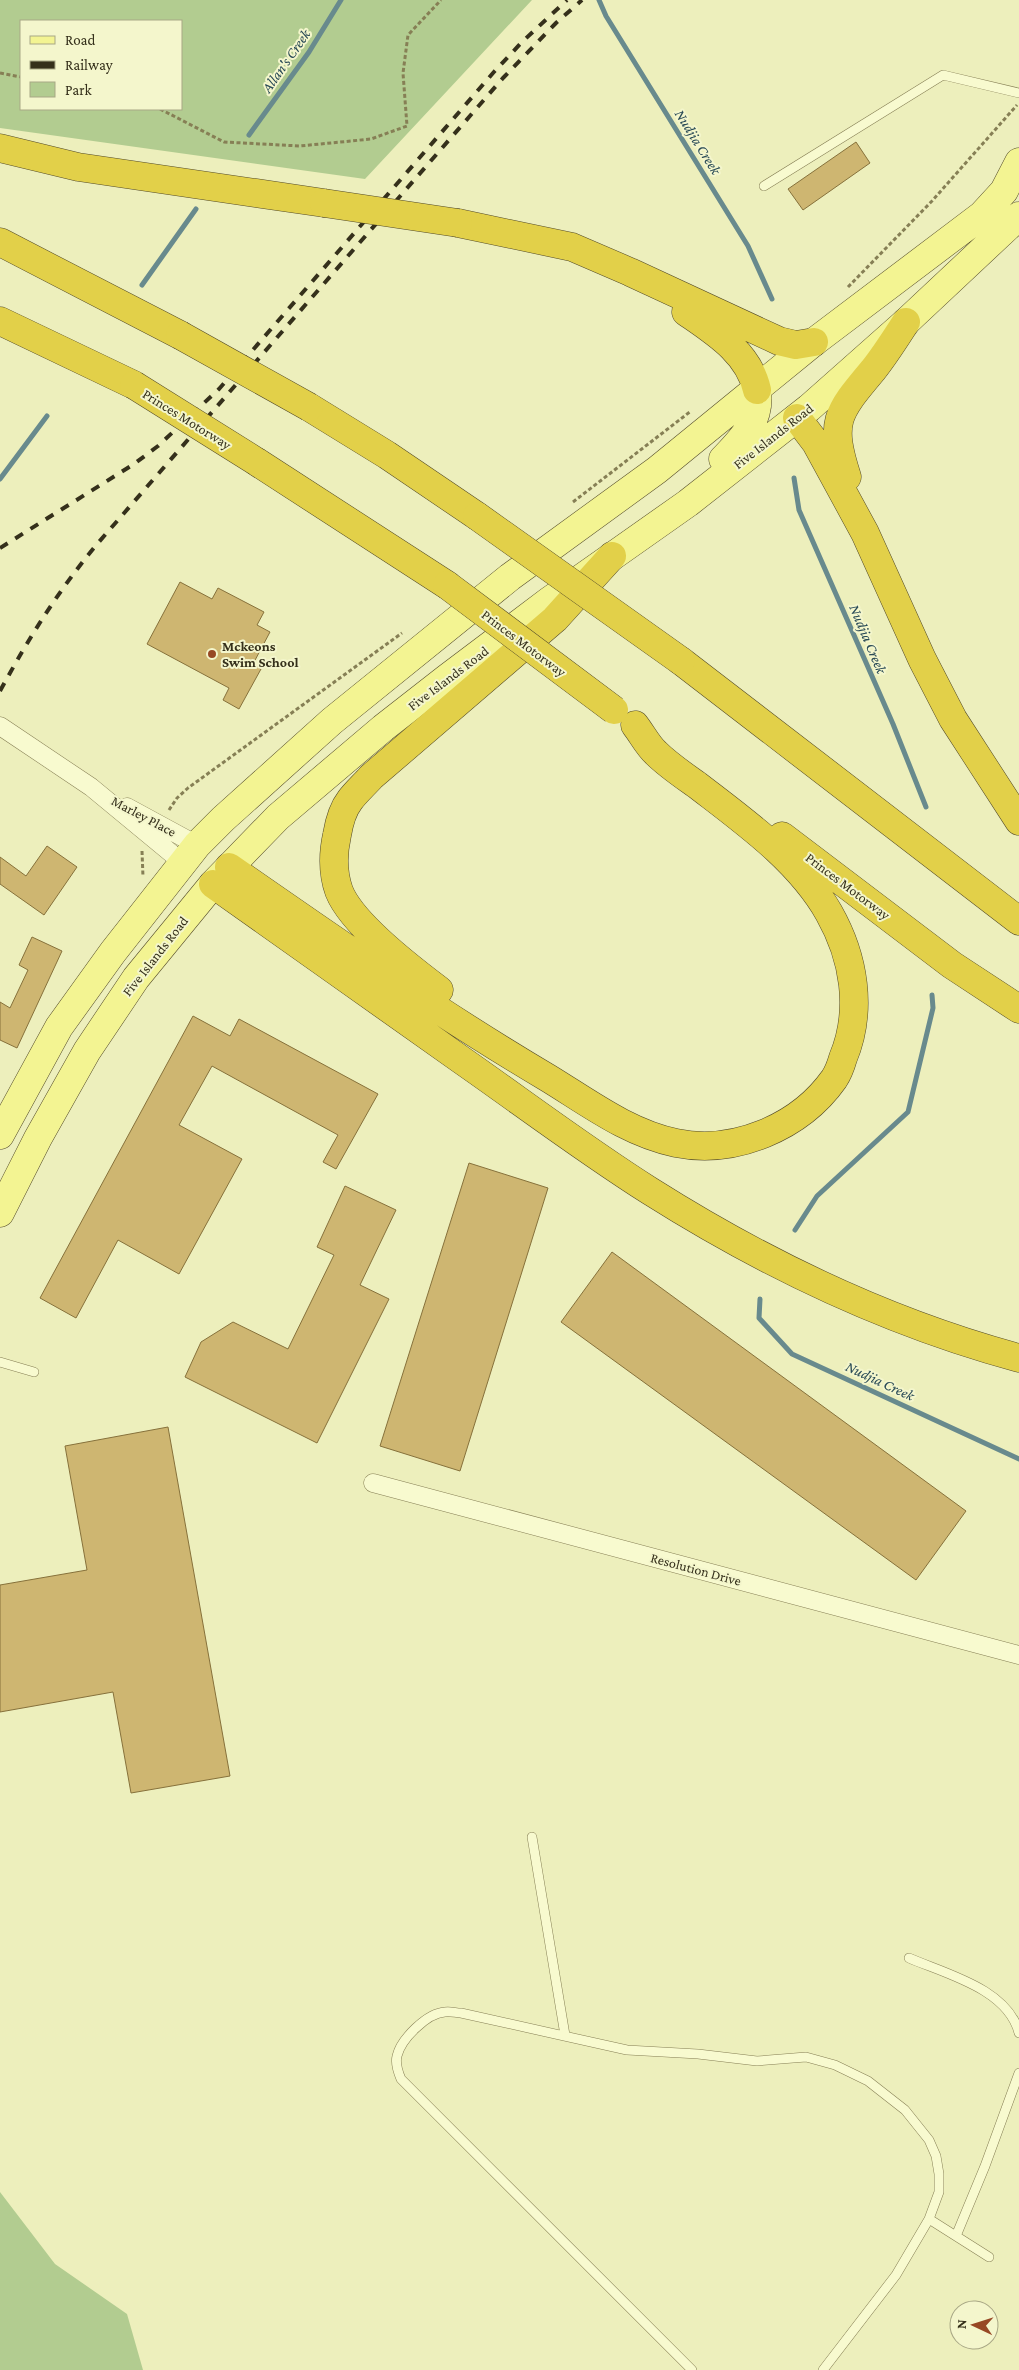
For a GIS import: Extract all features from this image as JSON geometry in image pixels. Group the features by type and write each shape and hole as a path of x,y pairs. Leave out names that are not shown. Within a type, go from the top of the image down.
{"highway":[{"path":"0,148 78,167 458,223 572,247 779,341 796,346 814,342"},
{"path":"0,242 180,335 309,407 388,455 681,661 1019,921"},
{"path":"630,272 726,342 750,370 757,398"},
{"name":"Princes Motorway","path":"0,321 134,385 447,585 952,964 1019,1010"},
{"path":"865,534 838,449 837,425 849,397 884,355 906,322"},
{"path":"797,418 804,425 820,450 865,534 922,659 953,720 1019,821"},
{"path":"520,1062 496,1033 414,971 356,917 340,892 334,870 334,844 339,822 349,801 371,777 416,736 555,619 612,556"},
{"path":"221,876 607,1116 645,1134 679,1144 706,1145 745,1141 773,1130 807,1108 836,1077 849,1043 855,1006 851,964 830,914 806,880 772,844 654,752 625,718"},
{"path":"221,876 532,1110 649,1191 785,1267 847,1297 903,1320 1019,1358"}],"main road":[{"path":"0,1135 59,1027 113,952 190,854 223,819 332,721 510,577 757,398 814,342 982,216 1008,186 1019,162"},
{"name":"Five Islands Road","path":"0,1213 38,1138 87,1051 136,978 221,876 278,816 383,728 612,556 688,503 797,418 906,322 1019,216"},
{"path":"757,398 797,418"},
{"path":"656,525 742,439 753,423 757,398"},
{"path":"190,854 221,876"}],"street":[{"name":"Marley Place","path":"0,726 190,854"},
{"name":"Resolution Drive","path":"373,1483 1019,1655"}],"lane":[{"path":"764,186 943,76 1019,93"},
{"path":"0,1362 34,1372"},
{"path":"532,1837 565,2036"},
{"path":"910,1958 985,1991 1008,2010 1019,2032"},
{"path":"692,2370 401,2079 397,2070 397,2056 411,2033 428,2017 444,2012 509,2022 627,2050 698,2054 757,2061 806,2057 835,2065 868,2081 905,2110 929,2140 936,2156 939,2192 929,2219 896,2275 823,2370"},
{"path":"956,2236 985,2166 1019,2073"},
{"path":"929,2219 989,2257"}],"path":[{"path":"162,110 224,142 300,146 371,139 407,126 402,73 408,35 442,0"},
{"path":"0,73 20,77"},
{"path":"842,292 932,201 1019,102"}],"green space":[{"path":"0,0 532,0 365,179 0,128"},
{"path":"0,2192 55,2264 127,2314 143,2370 0,2370"}],"building":[{"path":"856,142 870,163 803,210 788,189"},
{"name":"Mckeons Swim School","path":"180,582 212,599 218,588 264,612 257,625 270,632 253,664 261,669 239,709 223,700 229,688 147,644"},
{"path":"47,846 77,867 44,915 0,884 0,857 26,876"},
{"path":"32,937 62,951 17,1048 0,1040 0,1002 10,1008 28,970 19,965"},
{"path":"193,1016 230,1036 239,1019 378,1094 336,1169 323,1162 338,1135 212,1066 179,1125 242,1159 179,1274 118,1240 76,1318 40,1298"},
{"path":"469,1163 548,1188 460,1471 380,1446"},
{"path":"345,1186 396,1210 360,1285 389,1299 317,1443 185,1377 201,1342 233,1322 288,1349 334,1255 317,1247"},
{"path":"612,1252 966,1511 916,1580 561,1322"},
{"path":"168,1427 230,1776 131,1793 113,1692 0,1712 0,1585 87,1570 65,1446"}],"waterway":[{"name":"Allan's Creek","path":"249,135 309,52 341,0"},
{"name":"Nudjia Creek","path":"599,0 606,16 748,246 772,299"},
{"name":"Allan's Creek","path":"142,285 196,209"},
{"name":"Allan's Creek","path":"0,479 47,416"},
{"name":"Nudjia Creek","path":"794,478 799,510 893,724 926,807"},
{"name":"Nudjia Creek","path":"795,1230 817,1196 908,1112 933,1008 932,995"},
{"name":"Nudjia Creek","path":"760,1299 759,1318 792,1354 1019,1459"}],"railway":[{"path":"0,548 134,464 158,446 219,389 493,73 522,42 567,0"},
{"path":"0,691 45,614 98,543 503,78 556,23 582,0"}],"place":[{"name":"Mckeons Swim School","path":"212,654"}]}
